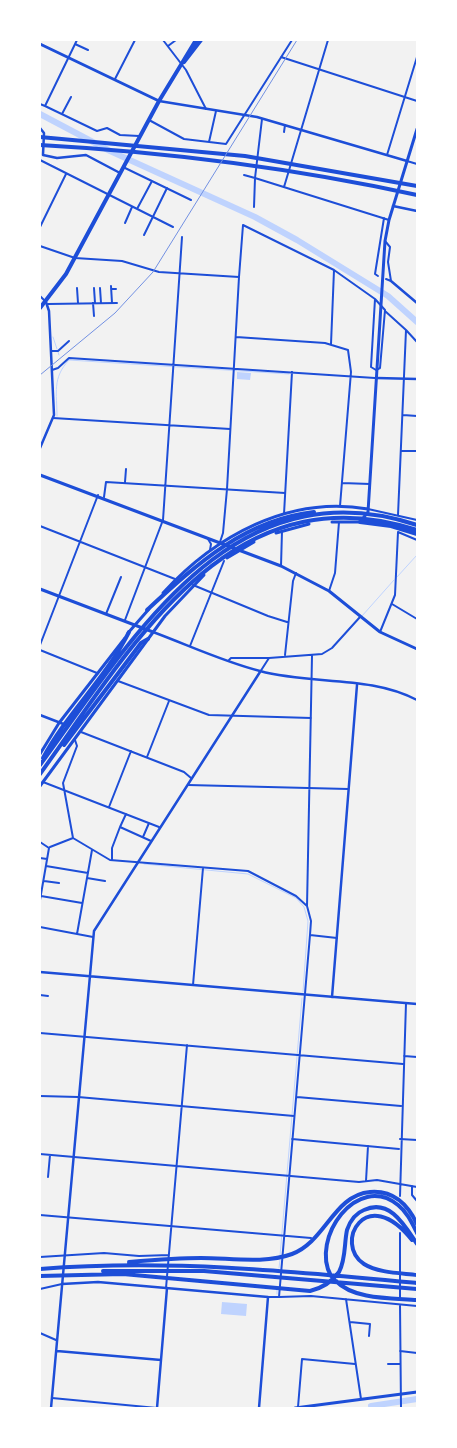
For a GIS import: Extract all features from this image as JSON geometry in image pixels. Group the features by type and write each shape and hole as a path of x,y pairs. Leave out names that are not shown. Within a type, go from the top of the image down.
{"highway":[{"path":"40,308 47,303 59,286 148,120 196,40"},
{"path":"182,64 201,40"},
{"path":"40,137 204,151 297,164 417,186"},
{"path":"40,146 177,156 296,172 417,195"},
{"path":"147,610 213,552 248,531 298,514 325,511 342,512 377,515 417,524"},
{"path":"40,764 136,635 193,573 233,544 266,527 302,517 342,512"},
{"path":"40,774 153,622 196,577 234,548 281,527 322,518 369,518 417,530"},
{"path":"360,522 391,526 417,534"},
{"path":"40,764 70,716 114,659 129,632"},
{"path":"55,754 76,731 116,680 142,643 148,639"},
{"path":"40,1269 174,1258 278,1257 293,1254 306,1247 327,1226 348,1200 363,1193 375,1191 392,1196 402,1202 410,1210 417,1224"},
{"path":"417,1233 404,1212 386,1198 374,1196 362,1198 343,1212 324,1250 325,1261 332,1277 339,1284 360,1293 417,1300"},
{"path":"40,1275 137,1274 310,1291 324,1286 338,1273 344,1258 347,1231 355,1216 370,1208 387,1209 402,1221 417,1245"},
{"path":"417,1245 397,1223 388,1217 372,1216 359,1223 354,1232 352,1243 355,1254 363,1264 376,1269 417,1275"},
{"path":"94,1265 204,1265 417,1283"},
{"path":"40,1275 129,1270 204,1271 417,1289"}],"main road":[{"path":"40,44 159,101"},
{"path":"148,639 194,585 224,560 240,550 282,531 303,525 340,521 360,522 367,516 380,306 380,277 389,220 417,129"},
{"path":"40,475 104,497 281,566 329,591 380,632 417,649"},
{"path":"40,754 59,722 147,610 176,579 220,542 244,529 284,514 311,508 340,506 368,509"},
{"path":"40,589 153,632"},
{"path":"41,784 81,732 116,680"},
{"path":"296,1408 417,1392"}],"street":[{"path":"45,106 77,40"},
{"path":"115,79 135,40"},
{"path":"164,40 182,64 206,109"},
{"path":"168,46 176,40"},
{"path":"148,120 184,139 226,144 292,40"},
{"path":"284,187 328,40"},
{"path":"75,44 88,50"},
{"path":"281,57 319,71 417,101"},
{"path":"387,154 417,57"},
{"path":"62,114 71,97"},
{"path":"159,101 262,119 417,164"},
{"path":"40,104 97,130 107,128 120,135 138,137 141,134"},
{"path":"209,142 216,111"},
{"path":"254,207 255,178 262,119"},
{"path":"284,132 285,125"},
{"path":"40,128 44,133 41,156 57,158 86,155 120,173"},
{"path":"40,160 174,227"},
{"path":"124,166 191,200"},
{"path":"40,227 66,174"},
{"path":"244,174 389,220"},
{"path":"137,209 152,181"},
{"path":"144,233 167,188"},
{"path":"125,223 132,206"},
{"path":"393,206 417,211"},
{"path":"380,277 375,274 384,218"},
{"path":"220,542 223,533 227,489 243,225 334,270 375,299 417,342"},
{"path":"124,622 163,520 182,237"},
{"path":"385,241 390,247 388,262 391,281"},
{"path":"40,246 75,258 115,260 148,267 159,272 239,277"},
{"path":"330,344 334,270"},
{"path":"386,279 417,303"},
{"path":"112,303 111,287 116,289"},
{"path":"77,288 78,304"},
{"path":"94,288 94,314"},
{"path":"100,288 101,303"},
{"path":"40,296 47,303 52,370 53,418 40,448"},
{"path":"375,299 371,367 376,370 380,368 385,311"},
{"path":"47,303 117,302"},
{"path":"398,515 406,330"},
{"path":"236,337 330,344 348,350 351,376 340,506"},
{"path":"51,351 58,351 69,341"},
{"path":"52,370 68,358 417,380"},
{"path":"284,514 292,372"},
{"path":"403,416 417,416"},
{"path":"53,418 230,429"},
{"path":"401,450 417,451"},
{"path":"125,483 126,469"},
{"path":"104,497 106,482 285,493"},
{"path":"342,483 370,484"},
{"path":"40,645 98,495"},
{"path":"368,509 417,520"},
{"path":"329,591 335,573 340,521"},
{"path":"40,526 176,579"},
{"path":"281,566 282,531"},
{"path":"380,632 395,594 398,532 417,540"},
{"path":"205,536 211,544 210,550"},
{"path":"190,646 224,560"},
{"path":"284,656 293,581 296,573"},
{"path":"106,615 121,579"},
{"path":"194,585 268,616 288,622"},
{"path":"392,604 417,619"},
{"path":"229,660 230,658 312,656 332,648 360,617"},
{"path":"153,632 260,672 310,680 384,688 417,700"},
{"path":"40,650 97,672"},
{"path":"279,1297 287,1176 292,1139 311,921 307,906 311,718 310,680 312,656"},
{"path":"51,1408 93,937 269,658"},
{"path":"116,680 209,715 311,718"},
{"path":"332,998 358,685"},
{"path":"147,757 169,701"},
{"path":"40,715 184,772 192,779"},
{"path":"75,740 77,746 63,783 74,838 112,860 251,872 296,896 307,906"},
{"path":"109,807 131,751"},
{"path":"41,784 64,790 161,828"},
{"path":"188,785 349,789"},
{"path":"112,860 112,848 126,814"},
{"path":"144,837 149,823"},
{"path":"120,827 152,841"},
{"path":"49,848 74,838"},
{"path":"40,842 49,848"},
{"path":"49,848 40,898 82,903"},
{"path":"77,934 92,850"},
{"path":"40,858 47,859"},
{"path":"46,866 88,873"},
{"path":"193,985 203,869"},
{"path":"40,877 59,883"},
{"path":"87,878 104,881"},
{"path":"40,927 93,937"},
{"path":"310,935 337,938"},
{"path":"40,972 417,1004"},
{"path":"40,995 48,996"},
{"path":"400,1196 401,1106 406,1003"},
{"path":"40,1033 403,1064"},
{"path":"52,1398 157,1408 188,1045"},
{"path":"404,1056 417,1057"},
{"path":"40,1096 78,1097 293,1116"},
{"path":"296,1096 401,1106"},
{"path":"292,1139 400,1149"},
{"path":"400,1140 417,1140"},
{"path":"366,1181 368,1146"},
{"path":"40,1154 287,1176 382,1181 417,1187"},
{"path":"48,1177 50,1155"},
{"path":"412,1186 412,1195 417,1201"},
{"path":"40,1215 311,1238"},
{"path":"400,1233 401,1408"},
{"path":"40,1258 64,1255 169,1255"},
{"path":"40,1289 62,1284 98,1282 279,1297 346,1299 417,1306"},
{"path":"259,1408 268,1296"},
{"path":"346,1299 360,1399"},
{"path":"350,1322 370,1324 369,1336"},
{"path":"40,1333 57,1340"},
{"path":"57,1351 162,1360"},
{"path":"400,1351 417,1353"},
{"path":"296,1408 302,1359 355,1364"},
{"path":"388,1364 400,1364"}],"water":[{"path":"237,372 251,373 250,380 237,379"},
{"path":"222,1302 247,1304 246,1316 221,1314"}],"waterway":[{"path":"40,114 110,151 255,217 297,240 388,296 417,322"},
{"path":"53,337 57,349"},
{"path":"57,416 56,393 58,380 60,373 69,360 289,374"},
{"path":"397,577 417,555"},
{"path":"362,616 394,580"},
{"path":"144,864 248,874 296,898 304,907 308,921 303,992"},
{"path":"280,1256 302,998"},
{"path":"279,1268 280,1260"},
{"path":"371,1406 417,1399"}],"railway":[{"path":"40,375 115,313 153,272 297,40"}]}
